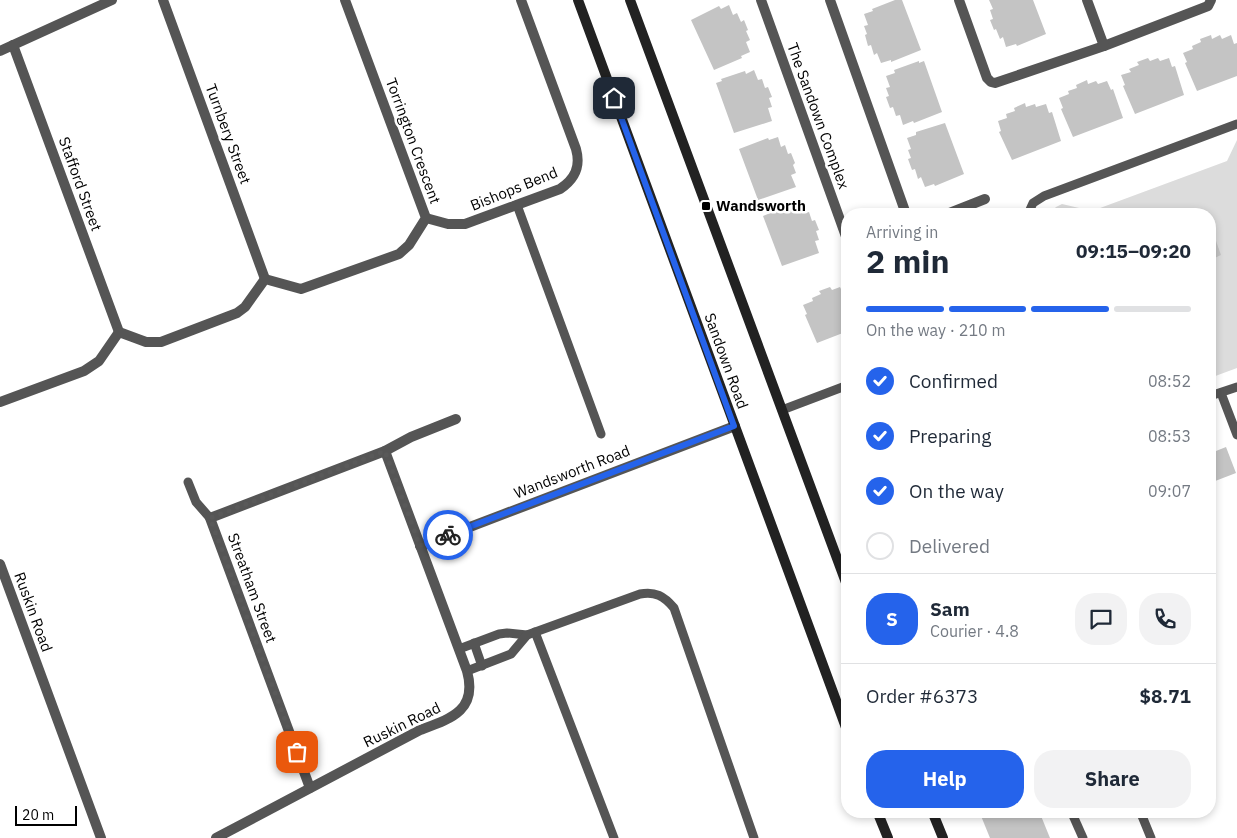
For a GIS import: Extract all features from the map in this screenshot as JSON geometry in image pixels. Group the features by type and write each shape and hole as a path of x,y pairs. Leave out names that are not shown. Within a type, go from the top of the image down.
{"main road":[{"name":"Sandown Road","path":"578,0 841,714"},
{"path":"630,0 841,569"},
{"path":"880,818 888,838"},
{"path":"935,818 943,838"}],"street":[{"path":"0,51 112,0"},
{"name":"Turnbery Street","path":"162,0 265,278"},
{"name":"Torrington Crescent","path":"265,278 301,289 399,254 409,245 426,218 345,0"},
{"name":"Bishops Bend","path":"426,218 448,224 465,224 560,189 573,179 578,164 576,149 521,0"},
{"name":"The Sandown Complex","path":"761,0 841,223"},
{"path":"830,0 904,208"},
{"path":"959,0 987,78 990,82 995,83 1104,46 1208,6 1210,0"},
{"path":"1087,0 1104,46"},
{"name":"Stafford Street","path":"13,45 119,332"},
{"path":"962,208 985,199"},
{"path":"0,402 84,371 99,360 119,332 146,342 160,342 237,313 252,299 265,278"},
{"path":"210,518 385,451 411,437 456,420"},
{"name":"Wandsworth Road","path":"420,546 734,426"},
{"name":"Ruskin Road","path":"216,838 420,730 450,719 463,708 467,700 469,684 467,671 385,451"},
{"name":"Streatham Street","path":"210,518 310,788"},
{"name":"Ruskin Road","path":"0,564 101,838"}],"lane":[{"path":"1031,208 1033,203 1044,196 1237,124"},
{"path":"517,205 601,434"},
{"path":"1216,394 1237,387"},
{"path":"782,410 841,389"},
{"path":"1221,393 1237,435"},
{"path":"188,482 196,502 210,518"},
{"path":"459,649 499,634 531,634 640,594 651,592 659,594 674,608 754,838"},
{"path":"467,671 510,654 531,634"},
{"path":"531,634 614,838"},
{"path":"474,643 482,666"},
{"path":"1075,818 1083,838"},
{"path":"1143,818 1151,838"}],"shaded area":[{"path":"1237,140 1237,368 1216,376 1216,208 1100,208 1227,161"},
{"path":"1062,204 1079,208 1055,208"}],"building":[{"path":"895,0 902,0 921,50 891,62 891,60 881,63 877,53 874,55 871,45 868,46 864,26 868,25 864,14"},
{"path":"989,0 1033,0 1046,34 1017,46 1016,44 1006,47 1003,37 1000,39 990,20 993,19 990,10 993,9"},
{"path":"729,5 733,15 737,13 741,22 744,20 750,40 746,42 750,52 741,56 742,58 714,70 691,20 719,6 721,9"},
{"path":"1211,35 1212,39 1220,35 1222,39 1231,35 1234,44 1237,43 1237,76 1197,91 1185,63 1187,62 1183,53 1193,49 1192,46 1201,42 1200,39"},
{"path":"1148,58 1150,61 1158,58 1160,61 1169,58 1172,67 1175,66 1184,95 1135,114 1123,86 1125,85 1121,75 1131,72 1129,69 1139,65 1137,62"},
{"path":"919,61 919,63 924,61 942,112 914,123 913,121 903,125 900,115 896,116 893,107 890,108 886,97 889,96 886,88 890,87 886,76 895,73 894,70"},
{"path":"754,70 758,80 762,79 765,88 768,87 772,97 769,98 772,107 768,108 772,121 734,133 716,83 722,81 721,79 745,71 746,74"},
{"path":"1087,80 1088,84 1096,81 1098,84 1107,81 1111,90 1113,89 1123,118 1073,137 1061,109 1063,108 1059,98 1069,94 1068,91 1077,88 1076,85"},
{"path":"1025,103 1026,107 1035,104 1036,107 1046,104 1049,113 1052,112 1061,141 1012,160 999,132 1001,131 998,121 1007,118 1006,114 1015,111 1014,108"},
{"path":"945,123 964,174 935,186 934,184 925,187 921,177 918,179 915,169 912,170 908,159 911,158 908,150 911,149 907,138 916,135 916,132"},
{"path":"778,137 781,147 785,145 788,154 791,153 795,163 793,165 796,173 791,175 796,187 758,200 739,149 768,138 769,140"},
{"path":"801,203 805,213 809,212 812,221 815,220 819,230 816,231 819,240 815,241 819,253 782,266 763,216 792,204 793,207"},
{"path":"1216,241 1221,255 1216,257"},
{"path":"830,287 832,290 840,287 841,334 817,343 805,315 807,314 803,305 813,301 812,298 821,294 819,291"},
{"path":"1226,447 1236,473 1216,481 1216,451"},
{"path":"982,818 1042,818 1050,838 990,838"}],"way so far":[{"path":"297,752 210,518 385,451 420,546 448,535"}],"place":[{"name":"Wandsworth","path":"706,206"}],"route":[{"path":"448,535 734,426 614,98"}]}
